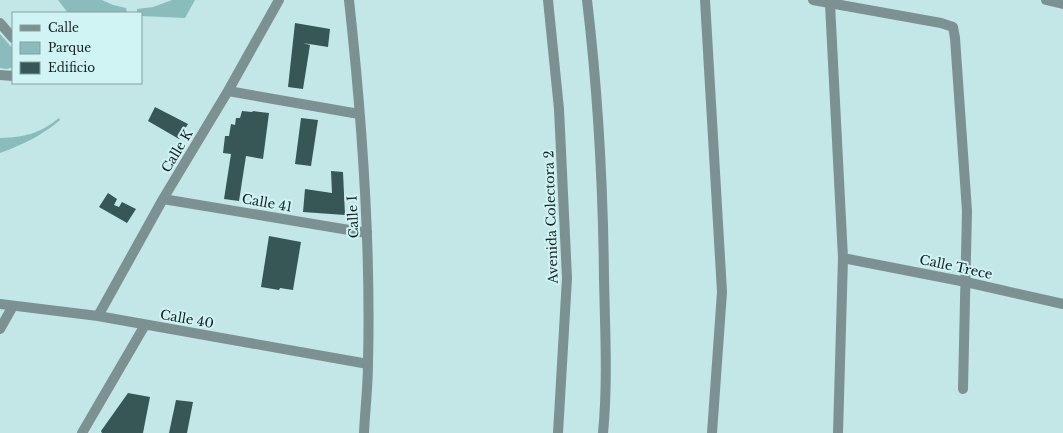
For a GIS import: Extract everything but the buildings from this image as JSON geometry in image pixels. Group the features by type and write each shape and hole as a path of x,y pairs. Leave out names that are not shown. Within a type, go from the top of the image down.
{"street":[{"name":"Calle K","path":"98,316 163,199 228,91 279,0"},
{"name":"Calle I","path":"349,0 360,114 367,233 368,364 364,433"},
{"name":"Avenida Colectora 2","path":"548,0 559,109 567,278 558,433"},
{"path":"587,0 594,52 603,210 606,352 603,433"},
{"path":"705,0 722,292 712,433"},
{"path":"813,0 941,22 953,27 967,211 964,389"},
{"path":"1046,0 1063,4"},
{"path":"830,4 843,258 838,433"},
{"path":"0,23 12,37"},
{"path":"0,75 12,76"},
{"path":"228,91 360,114"},
{"name":"Calle 41","path":"163,199 367,233"},
{"name":"Calle Trece","path":"843,258 966,282 1063,304"},
{"name":"Calle 40","path":"0,304 98,316 368,364"},
{"path":"0,329 13,306"},
{"path":"82,433 146,325"}],"green space":[{"path":"58,0 102,0 113,5 126,8 127,12 67,12"},
{"path":"172,0 195,0 185,18 142,16 142,12 137,12 137,9 153,7"},
{"path":"0,34 12,48 12,67 7,69 0,68"},
{"path":"59,118 60,120 39,135 0,153 0,138 31,134 45,128"}]}
